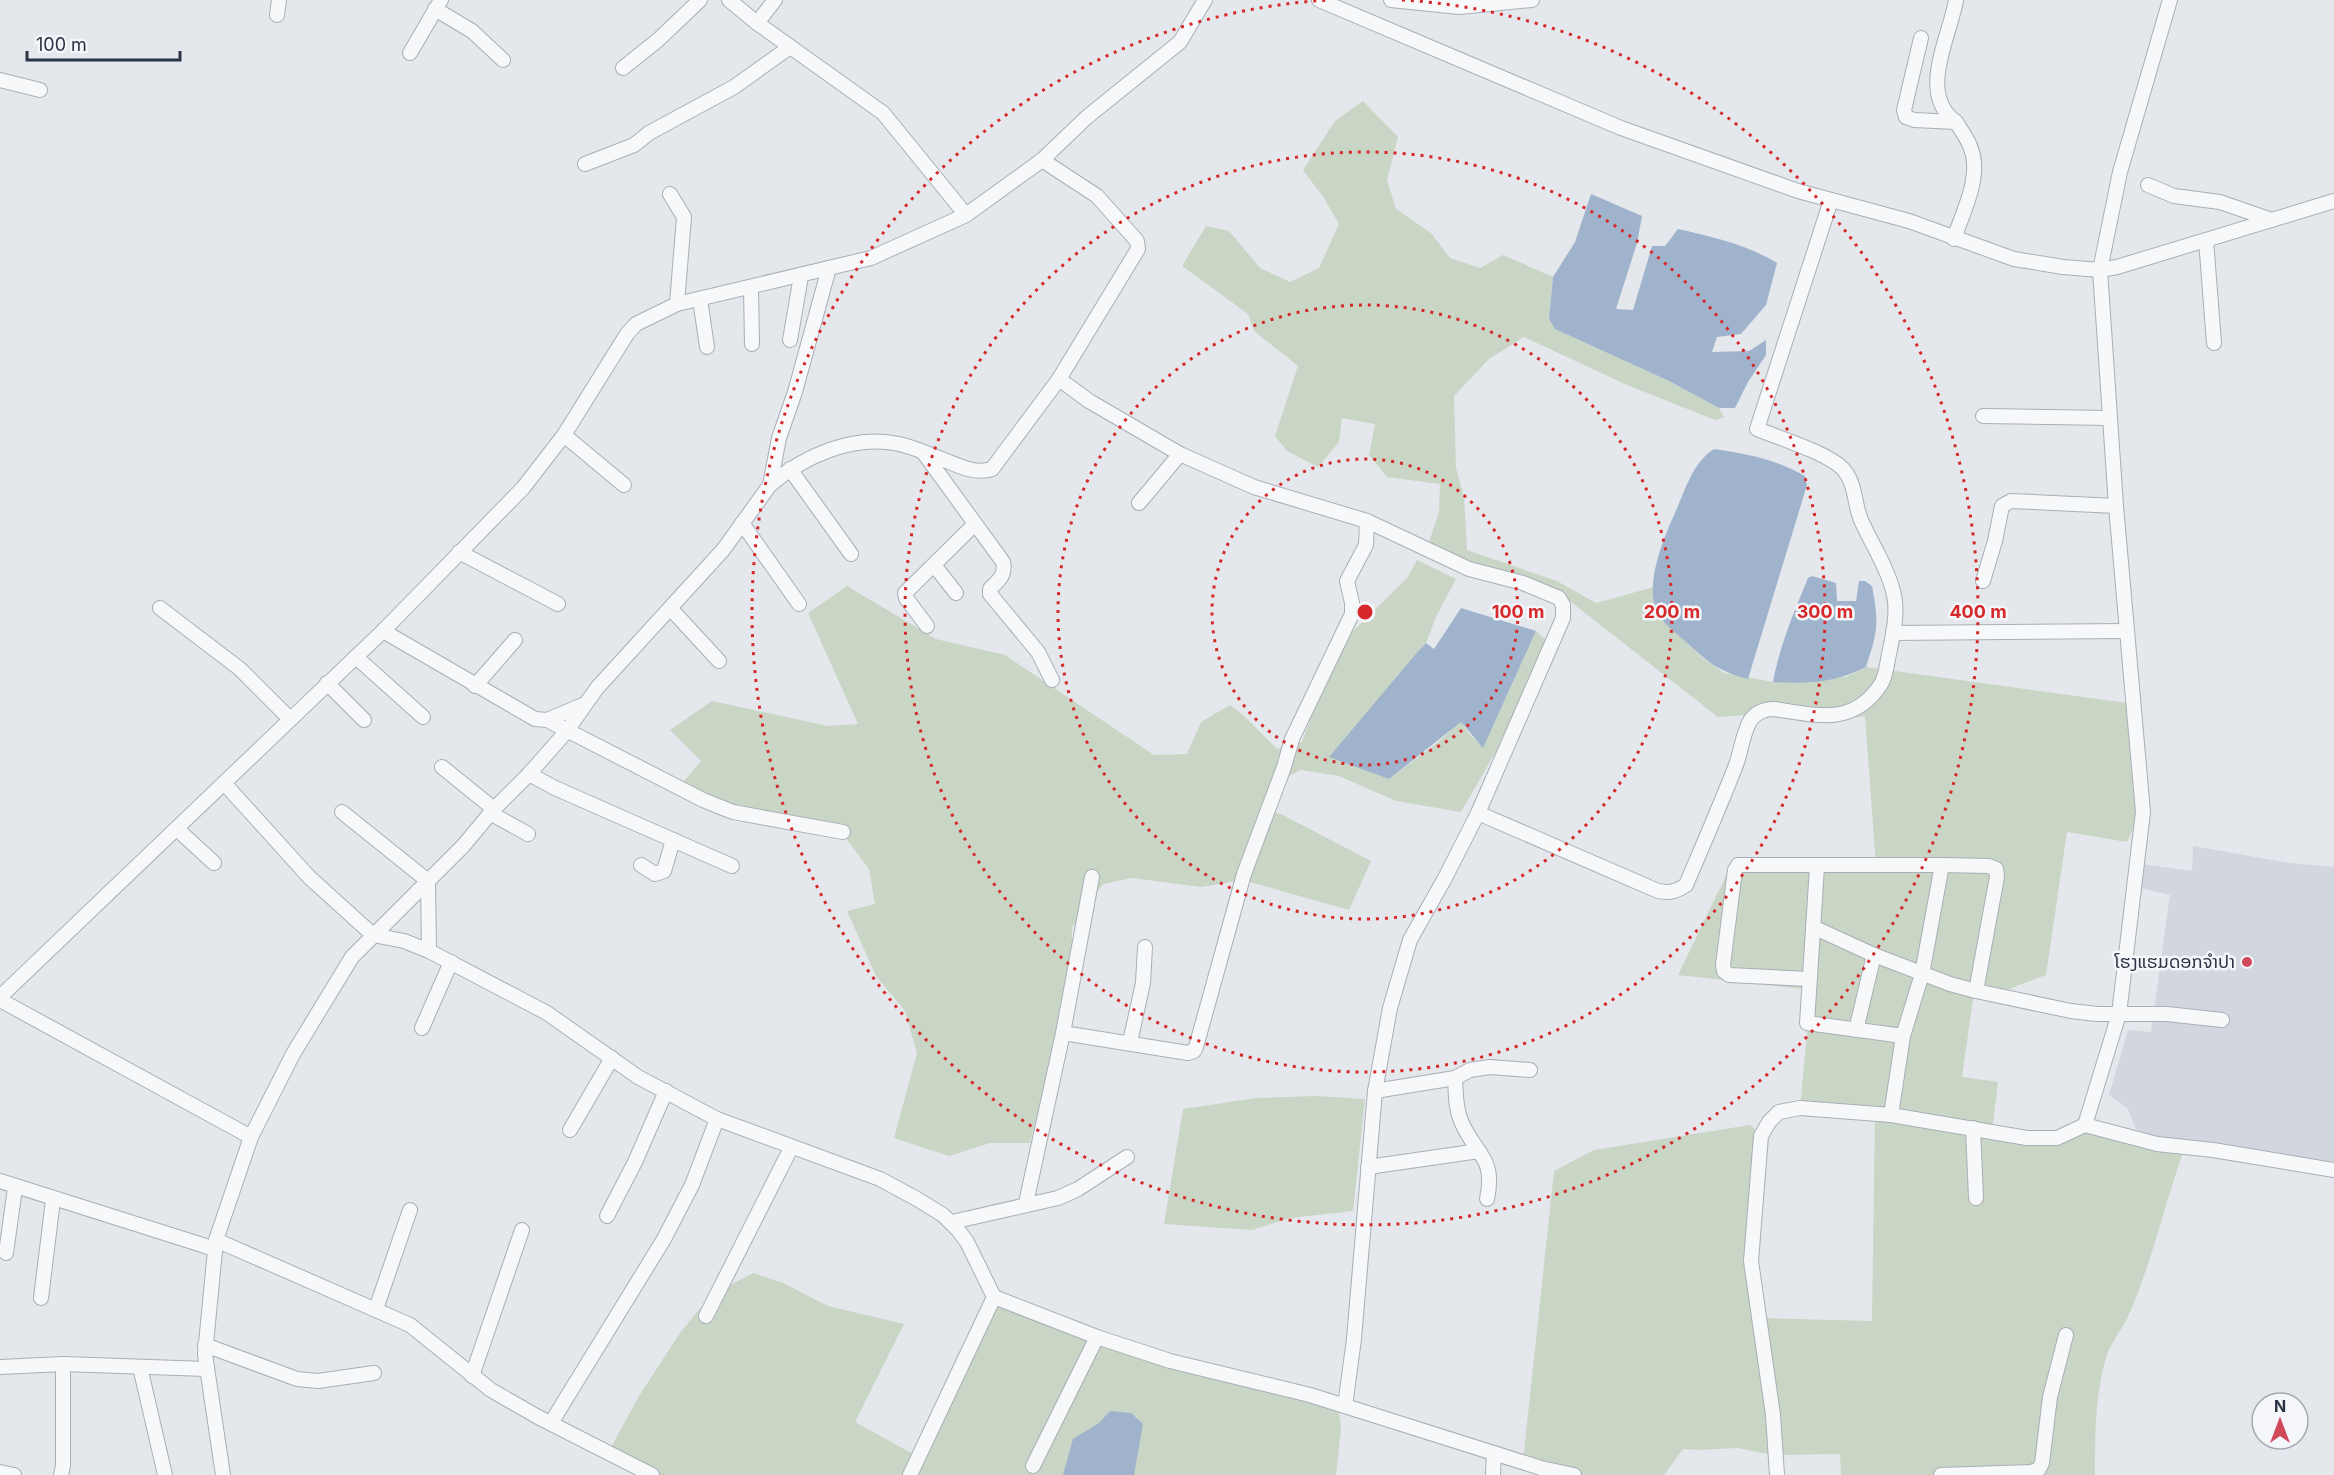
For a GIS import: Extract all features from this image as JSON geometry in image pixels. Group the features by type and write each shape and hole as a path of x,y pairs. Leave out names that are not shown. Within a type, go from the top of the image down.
{"street":[{"path":"277,15 279,0"},
{"path":"623,68 672,28 700,0"},
{"path":"729,0 757,23 883,113 966,214"},
{"path":"757,23 775,0"},
{"path":"251,1137 0,998 383,631 523,488 564,435 627,334 636,324 677,304 871,258 966,214 1042,160 1087,117 1180,42 1205,0"},
{"path":"1319,0 1622,129 1798,191 1909,221 2014,259 2100,270 2117,267 2334,201"},
{"path":"1391,0 1459,7 1532,0"},
{"path":"1954,239 1972,186 1975,168 1971,148 1956,122 1940,105 1937,68 1953,18 1956,0"},
{"path":"2085,1125 2119,1014 2143,812 2116,506 2100,270 2120,172 2170,0"},
{"path":"410,53 438,4 503,60"},
{"path":"1921,38 1904,111 1906,117 1914,120 1956,122"},
{"path":"585,164 634,146 649,133 734,87 790,46"},
{"path":"0,80 40,90"},
{"path":"223,1475 205,1345 215,1245 251,1137 306,1032 352,957 463,846 492,811 529,774 566,732 585,704 723,550 770,485 790,469 808,459 844,445 868,442 897,444 974,471 992,469 1059,379 1139,246 1097,196 1042,160"},
{"path":"2148,185 2174,196 2220,202 2272,220"},
{"path":"670,194 684,217 677,304"},
{"path":"1478,813 1658,891 1667,893 1678,891 1686,885 1741,753 1750,722 1757,713 1765,709 1828,717 1851,710 1866,700 1882,683 1893,633 1894,597 1887,570 1860,518 1855,493 1844,469 1831,460 1757,429 1831,200"},
{"path":"2206,240 2214,343"},
{"path":"770,485 779,438 795,392 829,268"},
{"path":"790,340 801,276"},
{"path":"751,288 752,344"},
{"path":"700,299 707,347"},
{"path":"1059,379 1089,401 1180,454 1254,487 1367,521 1469,569 1522,583 1559,598 1563,605 1563,618 1478,813 1410,940 1390,1008 1375,1091 1354,1340 1345,1406"},
{"path":"1983,416 2110,417"},
{"path":"564,435 624,485"},
{"path":"923,452 1003,562 1005,570 1002,577 990,589 990,594 1038,652 1052,680"},
{"path":"1139,503 1180,454"},
{"path":"790,469 851,554"},
{"path":"1983,581 1995,541 2002,506 2005,503 2011,501 2116,506"},
{"path":"1063,1033 1188,1053 1194,1051 1244,874 1281,777 1292,739 1352,614 1347,581 1366,545 1367,521"},
{"path":"742,523 799,604"},
{"path":"927,626 906,598 905,593 975,524"},
{"path":"459,552 558,604"},
{"path":"934,565 956,593"},
{"path":"160,608 240,669 290,719"},
{"path":"671,609 719,661"},
{"path":"383,631 535,719 547,720 566,732 703,800 733,812 843,832"},
{"path":"1893,633 2126,631"},
{"path":"475,686 515,639"},
{"path":"356,657 423,717"},
{"path":"327,683 364,720"},
{"path":"547,720 585,704"},
{"path":"442,767 492,811 528,834"},
{"path":"529,774 555,788 732,866"},
{"path":"224,783 309,877 373,935 404,941 429,951 547,1013 638,1077 717,1119 880,1179 917,1199 952,1222 967,1242 994,1297 1097,1337 1170,1361 1248,1379 1345,1406 1541,1468 1574,1475"},
{"path":"342,812 428,881"},
{"path":"177,829 214,863"},
{"path":"641,865 655,874 664,871 673,840"},
{"path":"1810,979 1729,975 1724,971 1735,870 1738,865 1817,867 1942,865 1989,866 1996,869 1997,878 1976,991"},
{"path":"1891,1115 1903,1036 1922,974 1942,865"},
{"path":"1817,867 1807,1023 1903,1036"},
{"path":"1026,1203 1063,1033 1092,877"},
{"path":"428,881 429,951"},
{"path":"1813,927 1922,974 1976,991 2071,1011 2167,1014 2222,1020"},
{"path":"1130,1042 1143,983 1145,947"},
{"path":"1856,1030 1874,955"},
{"path":"422,1028 451,963"},
{"path":"570,1130 612,1058"},
{"path":"1375,1091 1455,1078 1470,1070 1490,1067 1530,1070"},
{"path":"1455,1078 1457,1110 1462,1123 1489,1168 1491,1181 1487,1199"},
{"path":"607,1216 635,1162 666,1091"},
{"path":"1777,1475 1773,1415 1751,1261 1761,1136 1769,1122 1779,1112 1800,1108 1891,1115 2027,1138 2057,1138 2085,1125 2157,1144 2213,1150 2334,1170"},
{"path":"550,1423 664,1239 692,1185 717,1119"},
{"path":"1973,1128 1976,1198"},
{"path":"706,1316 791,1148"},
{"path":"1368,1167 1479,1151"},
{"path":"952,1222 1026,1203 1058,1198 1078,1189 1127,1158"},
{"path":"0,1182 53,1200 215,1245 376,1309 410,1325 490,1390 652,1475"},
{"path":"6,1253 15,1188"},
{"path":"42,1298 53,1200"},
{"path":"376,1309 410,1210"},
{"path":"472,1376 522,1230"},
{"path":"910,1475 994,1297"},
{"path":"1941,1475 2031,1472 2039,1469 2042,1463 2050,1397 2066,1335"},
{"path":"1033,1466 1097,1337"},
{"path":"205,1345 297,1379 318,1380 374,1373"},
{"path":"0,1367 63,1364 207,1369"},
{"path":"61,1475 63,1466 63,1364"},
{"path":"140,1367 165,1475"},
{"path":"1493,1475 1494,1453"},
{"path":"0,1472 14,1475"}],"shaded area":[{"name":"ໂຮງແຮມດອກຈຳປາ","path":"2193,846 2290,863 2334,867 2334,1170 2157,1144 2136,1129 2128,1109 2109,1095 2128,1030 2151,1032 2170,895 2140,888 2142,864 2192,871"}],"green space":[{"path":"1363,101 1398,137 1387,180 1396,209 1431,233 1450,258 1480,268 1503,255 1553,277 1549,319 1555,329 1669,381 1719,408 1724,417 1715,420 1627,385 1524,337 1489,359 1454,396 1456,468 1464,497 1467,550 1557,581 1596,603 1654,587 1654,606 1662,620 1703,658 1724,673 1773,682 1846,677 1866,667 2127,703 2141,812 2127,842 2067,832 2046,975 1996,994 1974,992 1962,1077 1998,1082 1992,1132 2027,1138 2087,1126 2185,1147 2138,1292 2105,1361 2097,1403 2095,1475 1841,1475 1840,1454 1773,1455 1737,1448 1683,1449 1664,1475 1574,1475 1523,1461 1554,1171 1594,1150 1750,1125 1763,1136 1752,1261 1761,1318 1872,1321 1875,1114 1800,1108 1811,990 1678,975 1735,857 1876,866 1865,716 1817,722 1753,715 1718,717 1566,598 1460,562 1428,545 1439,512 1440,484 1387,477 1369,455 1375,424 1342,418 1339,442 1318,467 1287,451 1275,436 1298,366 1254,331 1248,314 1182,266 1206,226 1229,231 1260,268 1290,282 1319,268 1339,224 1324,198 1303,170 1335,121"},
{"path":"1417,560 1456,579 1436,617 1426,643 1330,757 1389,779 1437,743 1461,721 1467,732 1483,747 1536,631 1550,644 1494,755 1461,812 1396,801 1339,776 1301,770 1281,780 1272,812 1281,814 1371,861 1349,910 1243,880 1201,887 1132,878 1103,884 1072,928 1072,949 1056,1040 1030,1143 990,1143 949,1156 894,1138 917,1053 905,1011 876,976 847,911 875,904 869,869 844,836 747,815 678,788 701,761 670,730 712,701 828,726 858,724 808,613 847,586 936,639 1005,655 1154,755 1187,754 1201,722 1230,705 1277,749 1302,742 1321,691 1347,637 1407,578"},
{"path":"1316,1096 1365,1099 1353,1211 1290,1218 1252,1230 1164,1224 1183,1109 1256,1098"},
{"path":"753,1273 783,1283 828,1306 904,1324 855,1422 915,1455 995,1295 1172,1360 1338,1404 1341,1429 1336,1475 658,1475 609,1451 639,1396 680,1333 711,1295"}],"water":[{"path":"1591,194 1642,216 1637,243 1616,309 1633,310 1652,246 1665,246 1678,229 1741,246 1777,263 1766,305 1741,334 1717,337 1712,352 1749,351 1766,340 1766,355 1748,382 1735,408 1719,408 1669,381 1555,329 1549,319 1553,277 1575,242"},
{"path":"1714,449 1772,461 1805,476 1807,485 1748,679 1729,673 1701,656 1662,620 1653,594 1656,563 1661,547 1688,482 1701,460"},
{"path":"1812,576 1836,583 1837,601 1856,601 1859,581 1865,581 1872,586 1876,627 1866,667 1821,681 1773,682 1788,629 1808,578"},
{"path":"1461,608 1536,631 1483,748 1461,722 1389,779 1329,757 1426,643 1434,649"},
{"path":"1110,1411 1131,1413 1143,1424 1134,1475 1063,1475 1073,1439 1099,1423"}],"place":[{"name":"ໂຮງແຮມດອກຈຳປາ","path":"2247,962"}]}
